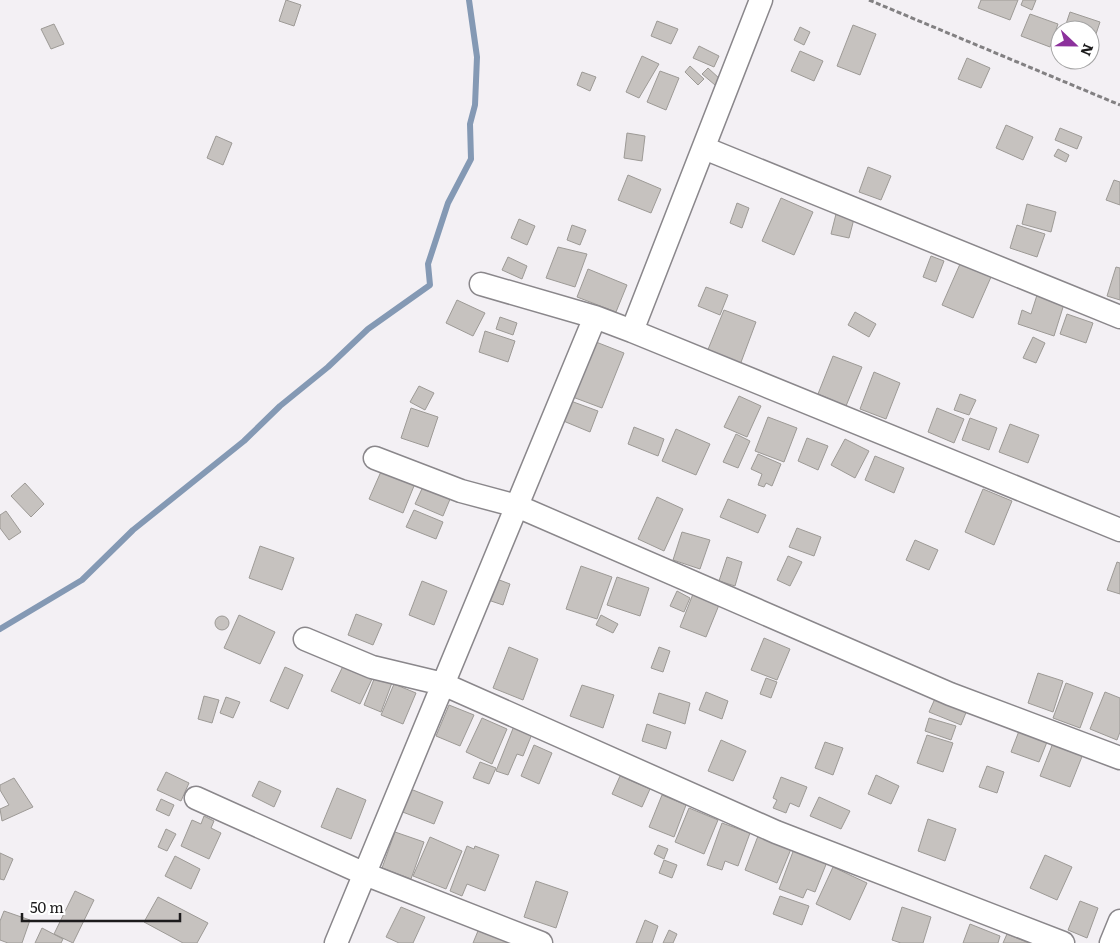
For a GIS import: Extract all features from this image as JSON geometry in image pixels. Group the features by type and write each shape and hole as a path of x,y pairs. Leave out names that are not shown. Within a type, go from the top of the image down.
{"street":[{"path":"632,332 761,0"},
{"path":"704,148 1120,317"},
{"path":"481,284 595,317 1120,530"},
{"path":"336,943 595,317"},
{"path":"375,458 461,491 517,506 950,694 1120,758"},
{"path":"305,639 372,667 443,684 776,832 1063,943"},
{"path":"196,798 365,874 541,943"},
{"path":"1111,943 1120,921"}],"path":[{"path":"869,0 1120,105"}],"building":[{"path":"286,0 301,5 294,26 279,21"},
{"path":"981,0 1018,0 1010,20 978,8"},
{"path":"1023,0 1036,0 1032,10 1021,5"},
{"path":"1070,12 1094,20 1067,20"},
{"path":"1030,14 1050,21 1050,47 1021,36"},
{"path":"657,21 678,29 671,44 651,36"},
{"path":"54,24 64,44 51,49 41,29"},
{"path":"853,25 876,34 860,75 837,66"},
{"path":"800,27 810,32 804,45 794,40"},
{"path":"699,46 719,56 714,67 693,58"},
{"path":"800,51 823,61 814,81 791,71"},
{"path":"642,56 659,64 639,98 626,92"},
{"path":"967,58 990,68 981,88 958,79"},
{"path":"690,66 704,79 698,85 685,72"},
{"path":"708,68 720,79 715,85 702,74"},
{"path":"660,71 679,78 666,110 647,102"},
{"path":"582,72 596,77 590,91 577,85"},
{"path":"1006,125 1033,137 1023,160 996,148"},
{"path":"1060,128 1082,137 1077,149 1055,140"},
{"path":"627,133 645,136 642,161 624,158"},
{"path":"216,136 232,143 223,165 207,158"},
{"path":"1058,149 1069,155 1066,162 1054,156"},
{"path":"868,167 891,176 881,200 859,192"},
{"path":"628,175 661,189 651,213 618,200"},
{"path":"1114,180 1120,182 1120,205 1106,200"},
{"path":"781,198 813,212 794,255 762,241"},
{"path":"737,203 749,208 742,228 730,223"},
{"path":"1027,204 1056,212 1051,232 1022,224"},
{"path":"837,210 855,215 849,238 831,234"},
{"path":"519,219 535,226 527,245 511,238"},
{"path":"572,225 586,230 580,245 567,240"},
{"path":"1017,225 1045,234 1037,257 1010,248"},
{"path":"558,247 587,254 575,287 546,278"},
{"path":"931,256 944,261 936,282 923,277"},
{"path":"508,257 527,266 522,279 502,270"},
{"path":"960,264 991,277 973,318 942,305"},
{"path":"1116,267 1120,268 1120,300 1107,296"},
{"path":"588,269 627,285 616,312 577,297"},
{"path":"706,287 728,295 720,315 698,306"},
{"path":"1037,295 1064,304 1054,336 1018,324 1022,310 1031,314"},
{"path":"457,300 485,313 473,336 446,323"},
{"path":"724,310 756,322 740,365 707,352"},
{"path":"855,312 876,324 869,337 848,325"},
{"path":"1067,314 1093,323 1086,343 1060,334"},
{"path":"500,317 517,323 513,335 496,329"},
{"path":"485,331 515,341 508,362 479,352"},
{"path":"1033,337 1045,343 1036,363 1023,358"},
{"path":"591,340 624,353 602,408 570,396"},
{"path":"833,356 862,367 846,406 818,394"},
{"path":"874,372 900,383 886,419 860,409"},
{"path":"419,386 434,393 425,410 410,402"},
{"path":"960,394 976,400 969,415 954,410"},
{"path":"739,396 761,406 747,437 724,427"},
{"path":"568,400 598,411 590,432 561,420"},
{"path":"411,408 438,417 428,447 401,438"},
{"path":"937,408 964,419 954,443 928,432"},
{"path":"768,417 797,428 784,462 755,451"},
{"path":"970,418 997,428 989,450 962,440"},
{"path":"1010,424 1039,435 1028,463 999,452"},
{"path":"634,427 664,439 658,456 628,444"},
{"path":"676,429 710,444 696,475 662,461"},
{"path":"736,434 750,441 738,468 723,462"},
{"path":"807,438 828,446 818,470 798,461"},
{"path":"845,439 869,451 855,478 831,465"},
{"path":"758,454 781,464 772,486 766,483 764,487 758,485 762,474 751,469"},
{"path":"875,456 904,468 894,493 865,480"},
{"path":"383,467 416,481 403,513 369,499"},
{"path":"426,480 453,492 443,516 415,504"},
{"path":"25,483 44,504 31,517 11,496"},
{"path":"983,489 1012,501 994,545 965,532"},
{"path":"657,497 683,509 664,551 638,539"},
{"path":"728,499 766,515 758,533 720,517"},
{"path":"414,510 443,522 436,539 406,527"},
{"path":"6,511 21,532 9,540 0,528 0,515"},
{"path":"797,528 821,537 814,556 789,547"},
{"path":"682,532 710,540 700,569 673,560"},
{"path":"915,540 938,550 929,570 906,560"},
{"path":"260,546 294,558 282,590 249,578"},
{"path":"788,556 802,562 790,586 777,580"},
{"path":"727,557 742,562 735,586 719,581"},
{"path":"1117,562 1120,563 1120,594 1107,590"},
{"path":"581,566 612,577 597,619 566,609"},
{"path":"617,577 649,588 640,616 607,605"},
{"path":"494,578 510,584 503,605 488,600"},
{"path":"422,581 447,591 434,625 409,615"},
{"path":"677,591 690,598 684,612 670,606"},
{"path":"693,594 719,605 706,637 680,627"},
{"path":"356,614 382,624 373,645 348,635"},
{"path":"239,615 275,632 260,664 224,648"},
{"path":"601,615 618,624 613,633 596,625"},
{"path":"222,616 227,618 229,623 227,628 222,630 217,628 215,623 217,618"},
{"path":"764,638 790,649 777,680 751,670"},
{"path":"509,647 538,659 523,700 493,688"},
{"path":"659,647 670,651 663,672 651,668"},
{"path":"344,664 373,677 360,704 331,691"},
{"path":"285,667 303,675 288,709 270,701"},
{"path":"1038,673 1063,681 1053,712 1028,703"},
{"path":"376,674 393,680 381,712 364,705"},
{"path":"766,678 777,682 771,698 760,694"},
{"path":"1066,683 1093,693 1080,728 1053,718"},
{"path":"394,684 416,693 403,724 381,715"},
{"path":"582,685 614,695 603,728 570,716"},
{"path":"706,692 728,701 722,719 699,710"},
{"path":"938,692 969,705 961,725 929,712"},
{"path":"1105,692 1120,698 1120,732 1117,740 1090,729"},
{"path":"659,693 690,703 685,724 653,713"},
{"path":"204,696 219,700 212,723 198,719"},
{"path":"226,697 240,702 233,718 220,713"},
{"path":"449,705 474,715 460,746 436,736"},
{"path":"482,718 507,729 492,764 466,752"},
{"path":"929,718 956,726 951,740 925,731"},
{"path":"647,724 671,732 666,749 642,741"},
{"path":"514,726 532,734 523,756 517,754 508,775 496,771"},
{"path":"1019,731 1047,742 1039,762 1011,752"},
{"path":"927,735 953,743 943,772 917,763"},
{"path":"721,740 746,751 733,781 708,771"},
{"path":"825,742 843,748 833,775 815,768"},
{"path":"1053,743 1083,754 1070,787 1040,776"},
{"path":"534,745 552,753 539,784 521,776"},
{"path":"480,762 496,768 489,784 473,778"},
{"path":"987,766 1004,772 997,793 979,787"},
{"path":"166,772 189,783 181,801 157,790"},
{"path":"876,775 899,786 891,804 868,794"},
{"path":"620,776 650,789 642,807 612,794"},
{"path":"781,777 807,787 799,807 790,803 786,813 773,808 777,800 773,798"},
{"path":"14,778 33,807 2,821 0,809 9,805 0,790 0,785"},
{"path":"259,781 281,791 274,807 252,796"},
{"path":"337,788 366,800 351,839 321,827"},
{"path":"408,788 443,802 434,824 400,811"},
{"path":"662,795 686,805 674,837 649,827"},
{"path":"819,797 850,811 841,829 810,816"},
{"path":"161,799 174,805 169,816 156,810"},
{"path":"689,808 718,820 704,854 675,842"},
{"path":"204,816 214,821 211,828 221,833 209,859 181,846 192,820 201,824"},
{"path":"928,819 956,829 945,861 918,851"},
{"path":"722,823 750,833 738,866 725,861 722,870 707,865"},
{"path":"166,829 176,834 167,851 158,847"},
{"path":"395,832 424,842 411,879 382,868"},
{"path":"758,836 791,849 777,883 745,870"},
{"path":"430,837 462,851 446,889 413,876"},
{"path":"658,845 668,849 664,859 654,854"},
{"path":"467,846 474,849 475,846 499,855 485,891 467,884 462,896 450,891"},
{"path":"794,849 827,862 815,892 807,889 803,898 779,889"},
{"path":"0,853 13,859 4,880 0,879"},
{"path":"1045,855 1072,867 1057,900 1030,888"},
{"path":"175,856 200,869 191,889 165,876"},
{"path":"664,860 677,865 672,878 659,873"},
{"path":"833,867 867,883 850,920 816,904"},
{"path":"536,881 568,892 556,928 524,917"},
{"path":"75,891 94,900 73,943 54,934"},
{"path":"780,896 809,906 802,925 773,914"},
{"path":"158,897 208,923 197,943 183,943 144,922"},
{"path":"1080,901 1098,908 1087,938 1068,930"},
{"path":"401,907 425,917 413,943 399,943 386,937"},
{"path":"902,907 931,917 923,943 901,943 892,940"},
{"path":"4,911 30,920 22,943 8,943 0,940 0,921"},
{"path":"645,920 658,926 652,943 636,943"},
{"path":"970,924 1000,936 998,943 963,943"},
{"path":"480,926 509,937 507,943 473,943"},
{"path":"42,928 63,939 61,943 35,943"},
{"path":"669,930 677,934 673,943 663,943"},
{"path":"1007,934 1029,943 1003,943"}],"waterway":[{"path":"0,629 82,580 133,530 244,441 280,406 328,367 368,329 430,285 428,264 448,203 471,159 470,124 475,105 477,57 469,0"}]}
